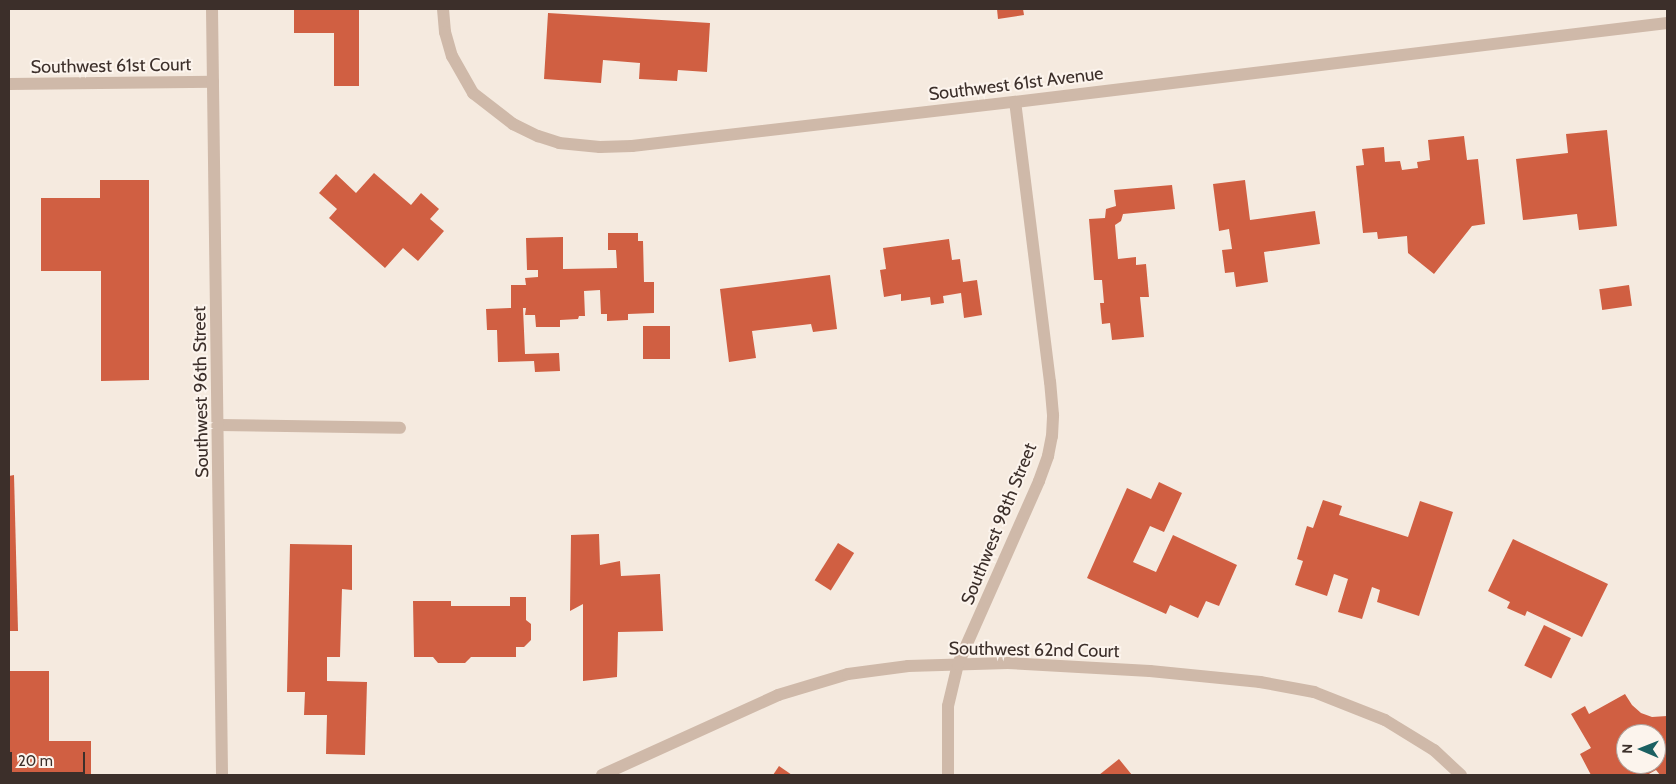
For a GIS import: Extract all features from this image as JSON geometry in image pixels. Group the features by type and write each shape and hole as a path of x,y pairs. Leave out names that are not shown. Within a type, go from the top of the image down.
{"street":[{"name":"Southwest 96th Street","path":"212,9 219,425 222,775"},
{"name":"Southwest 61st Avenue","path":"443,9 445,32 452,56 473,93 513,124 558,143 580,146 632,146 1667,24"},
{"name":"Southwest 61st Court","path":"9,84 213,82"},
{"name":"Southwest 98th Street","path":"948,775 948,706 958,664 1039,481 1048,456 1052,436 1053,415 1050,382 1015,102"},
{"path":"219,425 400,428"},
{"name":"Southwest 62nd Court","path":"602,775 737,712 778,695 816,683 881,668 1008,663 1102,667 1290,686 1314,692 1385,720 1434,750 1461,775"}],"building":[{"path":"294,9 359,9 359,86 334,86 334,33 294,33"},
{"path":"997,9 1023,9 1024,15 998,19"},
{"path":"548,13 710,23 707,72 678,70 677,81 639,79 640,63 603,60 601,83 544,79"},
{"path":"1607,130 1617,226 1579,230 1577,214 1523,220 1516,159 1568,153 1566,134"},
{"path":"1464,136 1467,160 1478,159 1485,224 1472,226 1434,274 1408,253 1407,236 1378,239 1377,232 1363,233 1356,166 1364,165 1362,149 1384,147 1385,162 1400,161 1402,170 1418,168 1417,162 1430,160 1428,140"},
{"path":"374,173 411,205 421,193 439,209 430,219 444,231 418,261 403,248 385,268 329,218 337,209 319,193 336,174 356,193"},
{"path":"100,180 149,180 149,380 101,381 101,271 41,271 41,198 100,198"},
{"path":"1245,180 1250,220 1315,211 1320,244 1264,252 1268,282 1236,287 1234,272 1225,273 1222,250 1232,249 1229,229 1219,231 1213,184"},
{"path":"1172,185 1175,209 1123,214 1121,221 1115,225 1118,259 1136,257 1136,265 1146,264 1149,297 1140,297 1144,337 1112,340 1110,323 1102,324 1100,303 1104,303 1102,280 1094,280 1089,219 1105,218 1106,209 1116,206 1114,190"},
{"path":"608,233 638,233 638,241 643,241 644,282 654,282 654,313 628,314 628,320 607,321 607,314 601,314 600,290 584,291 585,316 579,316 578,319 560,320 560,327 536,327 535,315 525,315 526,308 523,308 525,354 559,353 560,371 535,372 534,361 498,362 497,330 487,330 486,309 511,308 511,285 526,285 525,278 538,277 538,270 527,270 526,238 563,237 563,269 617,268 616,250 608,250"},
{"path":"949,239 952,260 960,259 963,282 977,280 982,315 964,318 961,293 943,296 944,303 931,305 930,297 901,301 901,294 884,297 880,270 886,269 883,248"},
{"path":"830,275 837,329 813,332 811,324 752,331 756,358 729,362 720,289"},
{"path":"1629,285 1632,306 1602,310 1599,289"},
{"path":"643,326 670,326 670,359 643,359"},
{"path":"14,475 18,631 9,631 9,476"},
{"path":"1159,482 1182,493 1164,532 1150,526 1133,562 1156,572 1173,535 1237,565 1219,606 1206,601 1198,618 1170,605 1166,614 1087,578 1127,488 1151,499"},
{"path":"1323,500 1342,506 1339,515 1408,537 1420,501 1453,512 1419,616 1377,602 1380,590 1372,587 1362,619 1338,612 1348,579 1334,574 1327,596 1295,585 1303,561 1297,559 1307,526 1313,528"},
{"path":"599,534 600,565 620,561 621,576 660,574 663,631 618,632 617,677 583,681 583,604 570,611 571,535"},
{"path":"1513,539 1608,584 1582,637 1527,611 1525,616 1507,608 1510,602 1488,591"},
{"path":"838,543 854,553 831,590 815,580"},
{"path":"290,544 352,545 352,590 342,589 340,657 327,657 327,681 367,682 365,755 326,754 327,715 304,715 305,692 287,692"},
{"path":"510,597 526,597 526,620 531,624 531,640 524,647 516,647 516,657 471,657 465,663 438,663 433,657 414,657 413,601 451,601 451,606 510,606"},
{"path":"1544,625 1571,638 1551,679 1524,665"},
{"path":"9,671 49,671 49,741 91,741 91,775 9,775"},
{"path":"1625,694 1632,705 1641,713 1652,717 1667,716 1667,775 1659,774 1666,774 1666,724 1616,724 1616,774 1649,774 1591,775 1580,754 1591,748 1571,714 1585,706 1589,714"},
{"path":"1119,759 1132,775 1099,775"},
{"path":"779,766 792,775 773,775"}]}
